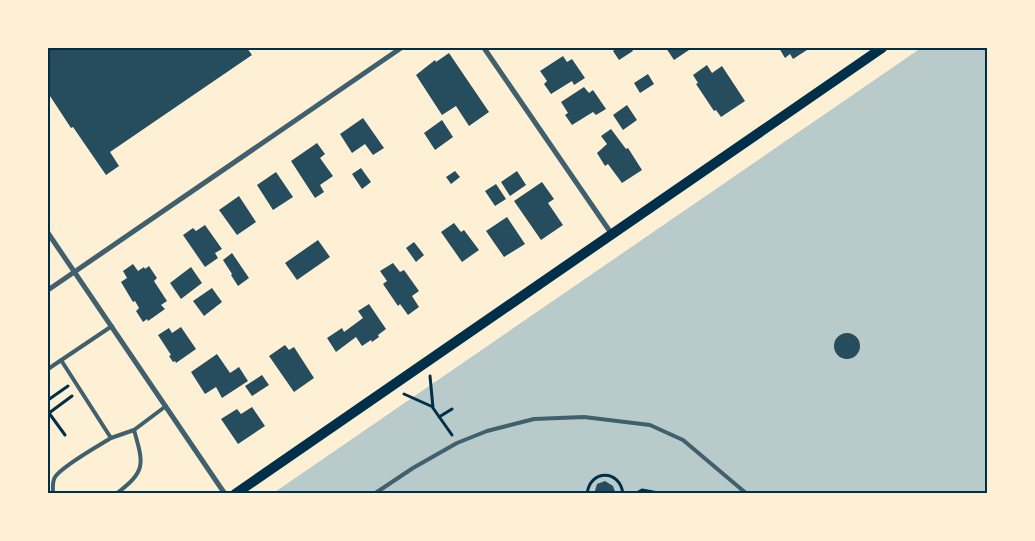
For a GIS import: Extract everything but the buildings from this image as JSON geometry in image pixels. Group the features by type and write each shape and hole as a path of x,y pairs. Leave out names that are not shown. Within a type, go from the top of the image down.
{"main road":[{"path":"235,494 882,48"}],"street":[{"path":"48,290 401,48"},
{"path":"484,48 611,233"},
{"path":"48,232 225,494"}],"lane":[{"path":"48,369 112,326"},
{"path":"61,360 111,438"},
{"path":"54,493 53,484 55,477 67,466 111,438 134,430 166,406"},
{"path":"374,494 449,447 486,431 534,419 584,417 650,425 683,440 747,494"},
{"path":"116,494 132,481 140,469 141,459 134,430"}],"path":[{"path":"430,376 433,408 452,436"},
{"path":"48,400 75,381"},
{"path":"64,435 49,413 81,390"},
{"path":"404,394 433,408"},
{"path":"439,417 452,409"},
{"path":"587,494 591,481 600,475 616,478 622,487 623,493"},
{"path":"635,494 642,490 664,494"}],"shaded area":[{"path":"921,48 987,48 987,493 272,494"}]}
